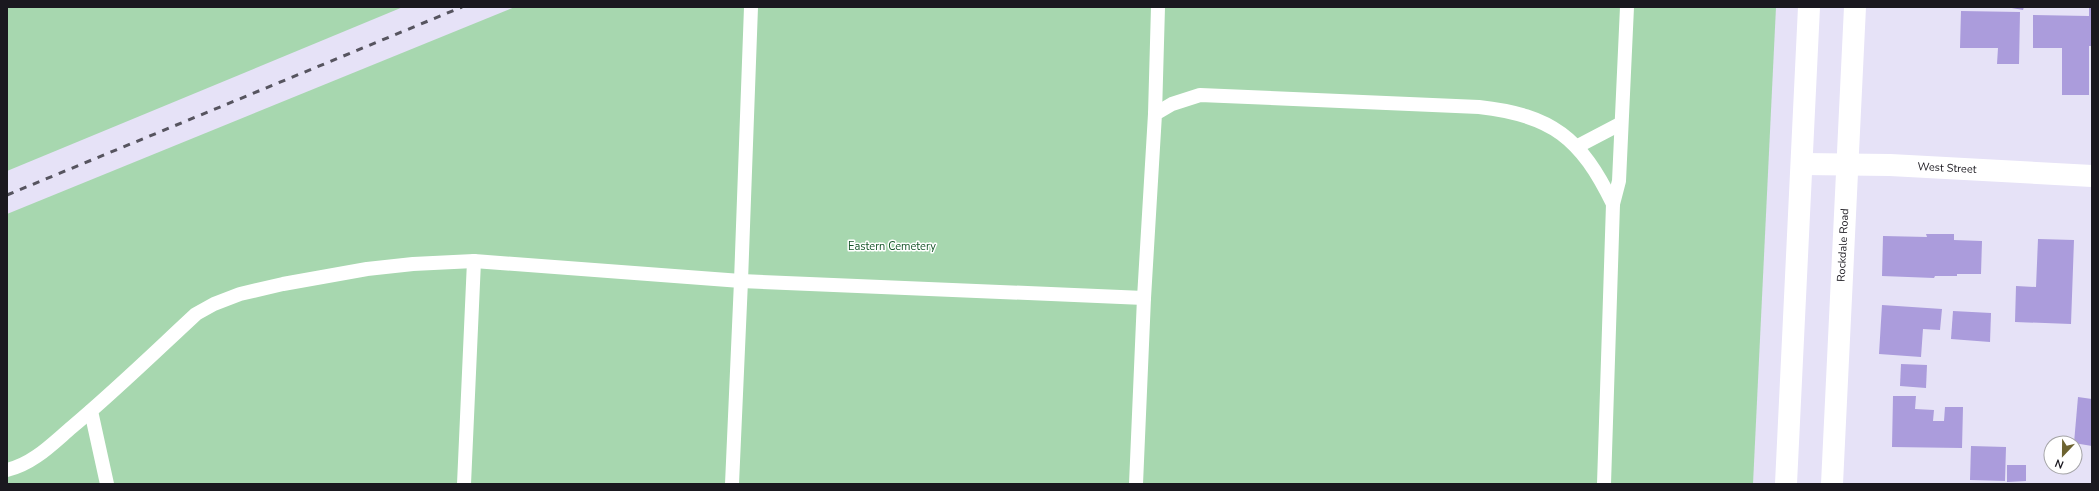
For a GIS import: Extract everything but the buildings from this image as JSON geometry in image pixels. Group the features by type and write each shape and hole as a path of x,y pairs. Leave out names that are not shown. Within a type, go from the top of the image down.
{"main road":[{"path":"1786,484 1809,7"},
{"name":"Rockdale Road","path":"1832,484 1855,7"},
{"name":"West Street","path":"1802,164 1847,164 2092,176"}],"lane":[{"path":"732,484 742,281 751,7"},
{"path":"1136,484 1144,298 1155,114 1158,7"},
{"path":"1604,484 1613,204 1619,181 1620,124 1627,7"},
{"path":"1155,114 1172,104 1200,95 1479,107 1508,110 1532,117 1557,129 1578,146 1602,182 1613,204"},
{"path":"1578,146 1620,124"},
{"path":"464,484 474,261"},
{"path":"7,470 21,467 39,456 91,412 196,314 214,304 240,294 283,284 367,269 413,264 474,261 742,281 1144,298"},
{"path":"91,412 107,484"}],"green space":[{"path":"7,7 403,7 7,171"},
{"name":"Eastern Cemetery","path":"515,7 1776,7 1753,484 7,484 7,214"}],"railway":[{"path":"7,195 462,7"}]}
